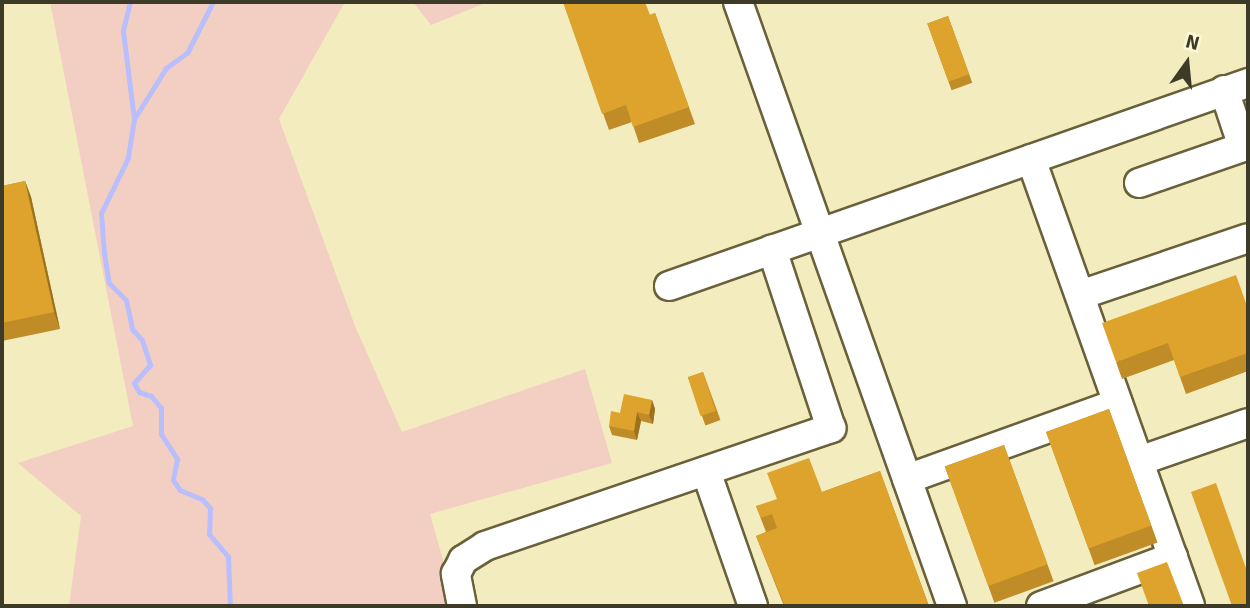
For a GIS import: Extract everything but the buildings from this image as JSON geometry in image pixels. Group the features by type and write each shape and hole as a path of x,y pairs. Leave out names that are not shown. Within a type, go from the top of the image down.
{"lane":[{"path":"738,2 952,606"},
{"path":"669,286 1236,87 1243,147 1139,183"},
{"path":"1031,159 1190,606"},
{"path":"1080,295 1248,238"},
{"path":"463,606 456,574 463,560 485,546 831,429 772,250"},
{"path":"907,479 1118,402"},
{"path":"1139,461 1248,423"},
{"path":"706,471 753,606"},
{"path":"1041,606 1173,557"}],"shaded area":[{"path":"50,2 345,2 279,119 355,326 402,432 585,369 612,463 430,514 456,606 69,606 81,516 18,463 133,426"},
{"path":"413,2 482,2 483,4 431,25"}],"waterway":[{"path":"130,2 123,31 134,119 128,158 101,213 104,253 109,283 126,300 132,329 142,340 150,365 134,383 139,392 151,396 161,408 161,434 177,459 173,480 180,490 203,500 210,508 209,534 228,557 230,606"},
{"path":"134,119 166,68 187,53 213,2"}]}
